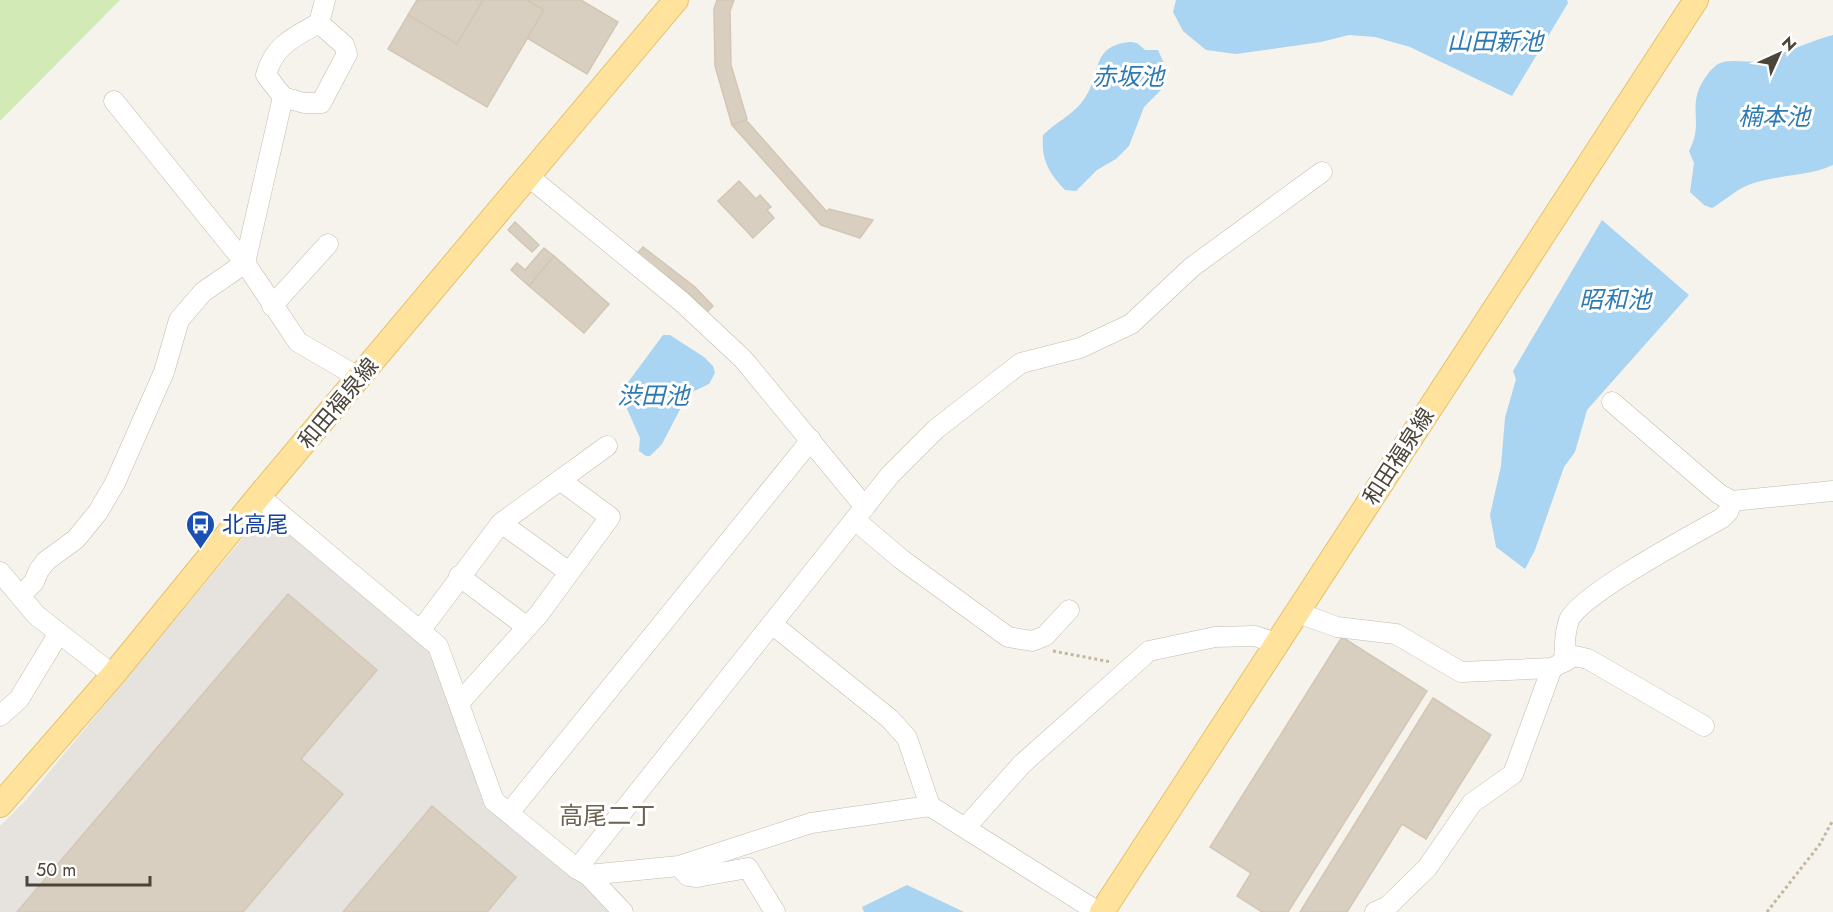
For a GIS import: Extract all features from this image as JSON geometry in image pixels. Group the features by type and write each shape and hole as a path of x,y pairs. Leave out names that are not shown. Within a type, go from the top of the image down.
{"main road":[{"name":"和田福泉線","path":"0,805 113,675 259,496 676,0"},
{"name":"和田福泉線","path":"1100,912 1696,0"}],"street":[{"path":"319,23 344,45 347,54 321,103 304,103 283,97 266,75 271,57 290,40 319,23 325,0"},
{"path":"20,596 34,582 46,561 76,539 98,512 115,483 164,372 179,320 203,292 244,263 283,97"},
{"path":"114,102 244,263 298,342 360,378"},
{"path":"583,872 772,624 890,475 936,429 1021,363 1080,348 1131,324 1192,267 1322,172"},
{"path":"528,176 682,302 743,359 811,440 860,513 910,566 1008,638 1032,641 1045,636 1069,610"},
{"path":"272,306 328,244"},
{"path":"1612,402 1719,494 1732,501 1833,492"},
{"path":"509,813 811,440"},
{"path":"420,631 459,576 501,523 607,446"},
{"path":"459,703 527,627 610,517 560,480"},
{"path":"259,496 438,646 494,801 583,872 623,912"},
{"path":"1375,912 1388,906 1427,868 1472,803 1513,774 1558,665 1570,618 1578,608 1626,574 1722,518 1728,512 1732,501"},
{"path":"501,523 569,572"},
{"path":"0,572 36,615 113,675"},
{"path":"459,576 527,627"},
{"path":"1296,612 1337,627 1396,634 1461,672 1558,665 1575,656 1588,659 1704,726"},
{"path":"772,624 896,726 907,738 930,806"},
{"path":"0,716 19,699 59,633"},
{"path":"966,827 1022,764 1149,651 1215,637 1255,636 1276,643"},
{"path":"583,872 679,866 811,823 930,806 1100,912"},
{"path":"679,866 688,876 697,878 748,868 775,912"}],"path":[{"path":"1047,650 1134,665"},
{"path":"1767,912 1820,844 1833,820"}],"shaded area":[{"path":"273,514 433,655 468,761 491,808 574,875 610,912 0,912 0,826 26,800 261,516"}],"green space":[{"path":"0,0 120,0 0,121"}],"water":[{"name":"山田新池","path":"1176,0 1567,0 1568,3 1512,96 1410,47 1375,37 1349,35 1321,42 1236,54 1206,50 1183,31 1173,12"},
{"name":"楠本池","path":"1833,35 1833,165 1813,172 1772,178 1751,184 1712,208 1704,205 1690,192 1694,163 1689,151 1695,133 1697,97 1700,86 1707,75 1715,66 1723,62 1765,59"},
{"name":"赤坂池","path":"1137,43 1145,50 1158,50 1167,70 1164,87 1144,107 1129,146 1116,159 1097,170 1076,191 1065,190 1047,166 1043,152 1043,135 1082,102 1098,64 1108,49 1117,44"},
{"name":"昭和池","path":"1602,220 1689,295 1587,410 1575,452 1564,467 1535,550 1525,569 1496,547 1490,515 1501,466 1505,418 1516,379 1513,371"},
{"name":"渋田池","path":"663,335 670,335 704,357 713,366 715,373 709,384 688,394 662,444 650,456 646,456 639,451 640,438 620,393"},
{"path":"907,885 964,912 864,912 862,907"}],"building":[{"path":"417,0 483,0 457,44 408,15"},
{"path":"483,0 527,0 544,10 487,107 388,49 408,15 457,44"},
{"path":"527,0 581,0 618,22 587,74 527,38 544,10"},
{"path":"717,0 734,0 730,11 731,65 747,119 732,125 715,66 714,9"},
{"path":"746,120 827,212 829,209 873,220 860,238 821,225 732,125"},
{"path":"739,181 756,199 760,195 771,207 767,210 774,218 753,238 718,201"},
{"path":"515,222 539,245 532,252 508,230"},
{"path":"643,247 695,287 713,306 707,312 689,294 637,254"},
{"path":"544,248 554,256 529,286 511,270 517,263 525,270"},
{"path":"554,256 609,304 584,333 529,286"},
{"path":"288,594 377,670 301,759 343,794 243,912 17,912"},
{"path":"1342,637 1427,691 1288,912 1262,912 1237,896 1251,873 1210,847"},
{"path":"1433,698 1491,735 1426,839 1402,824 1347,912 1300,912"},
{"path":"432,806 516,877 487,912 343,912"}],"place":[{"name":"北高尾","path":"201,550"}],"district":[{"name":"高尾二丁","path":"607,816"}]}
